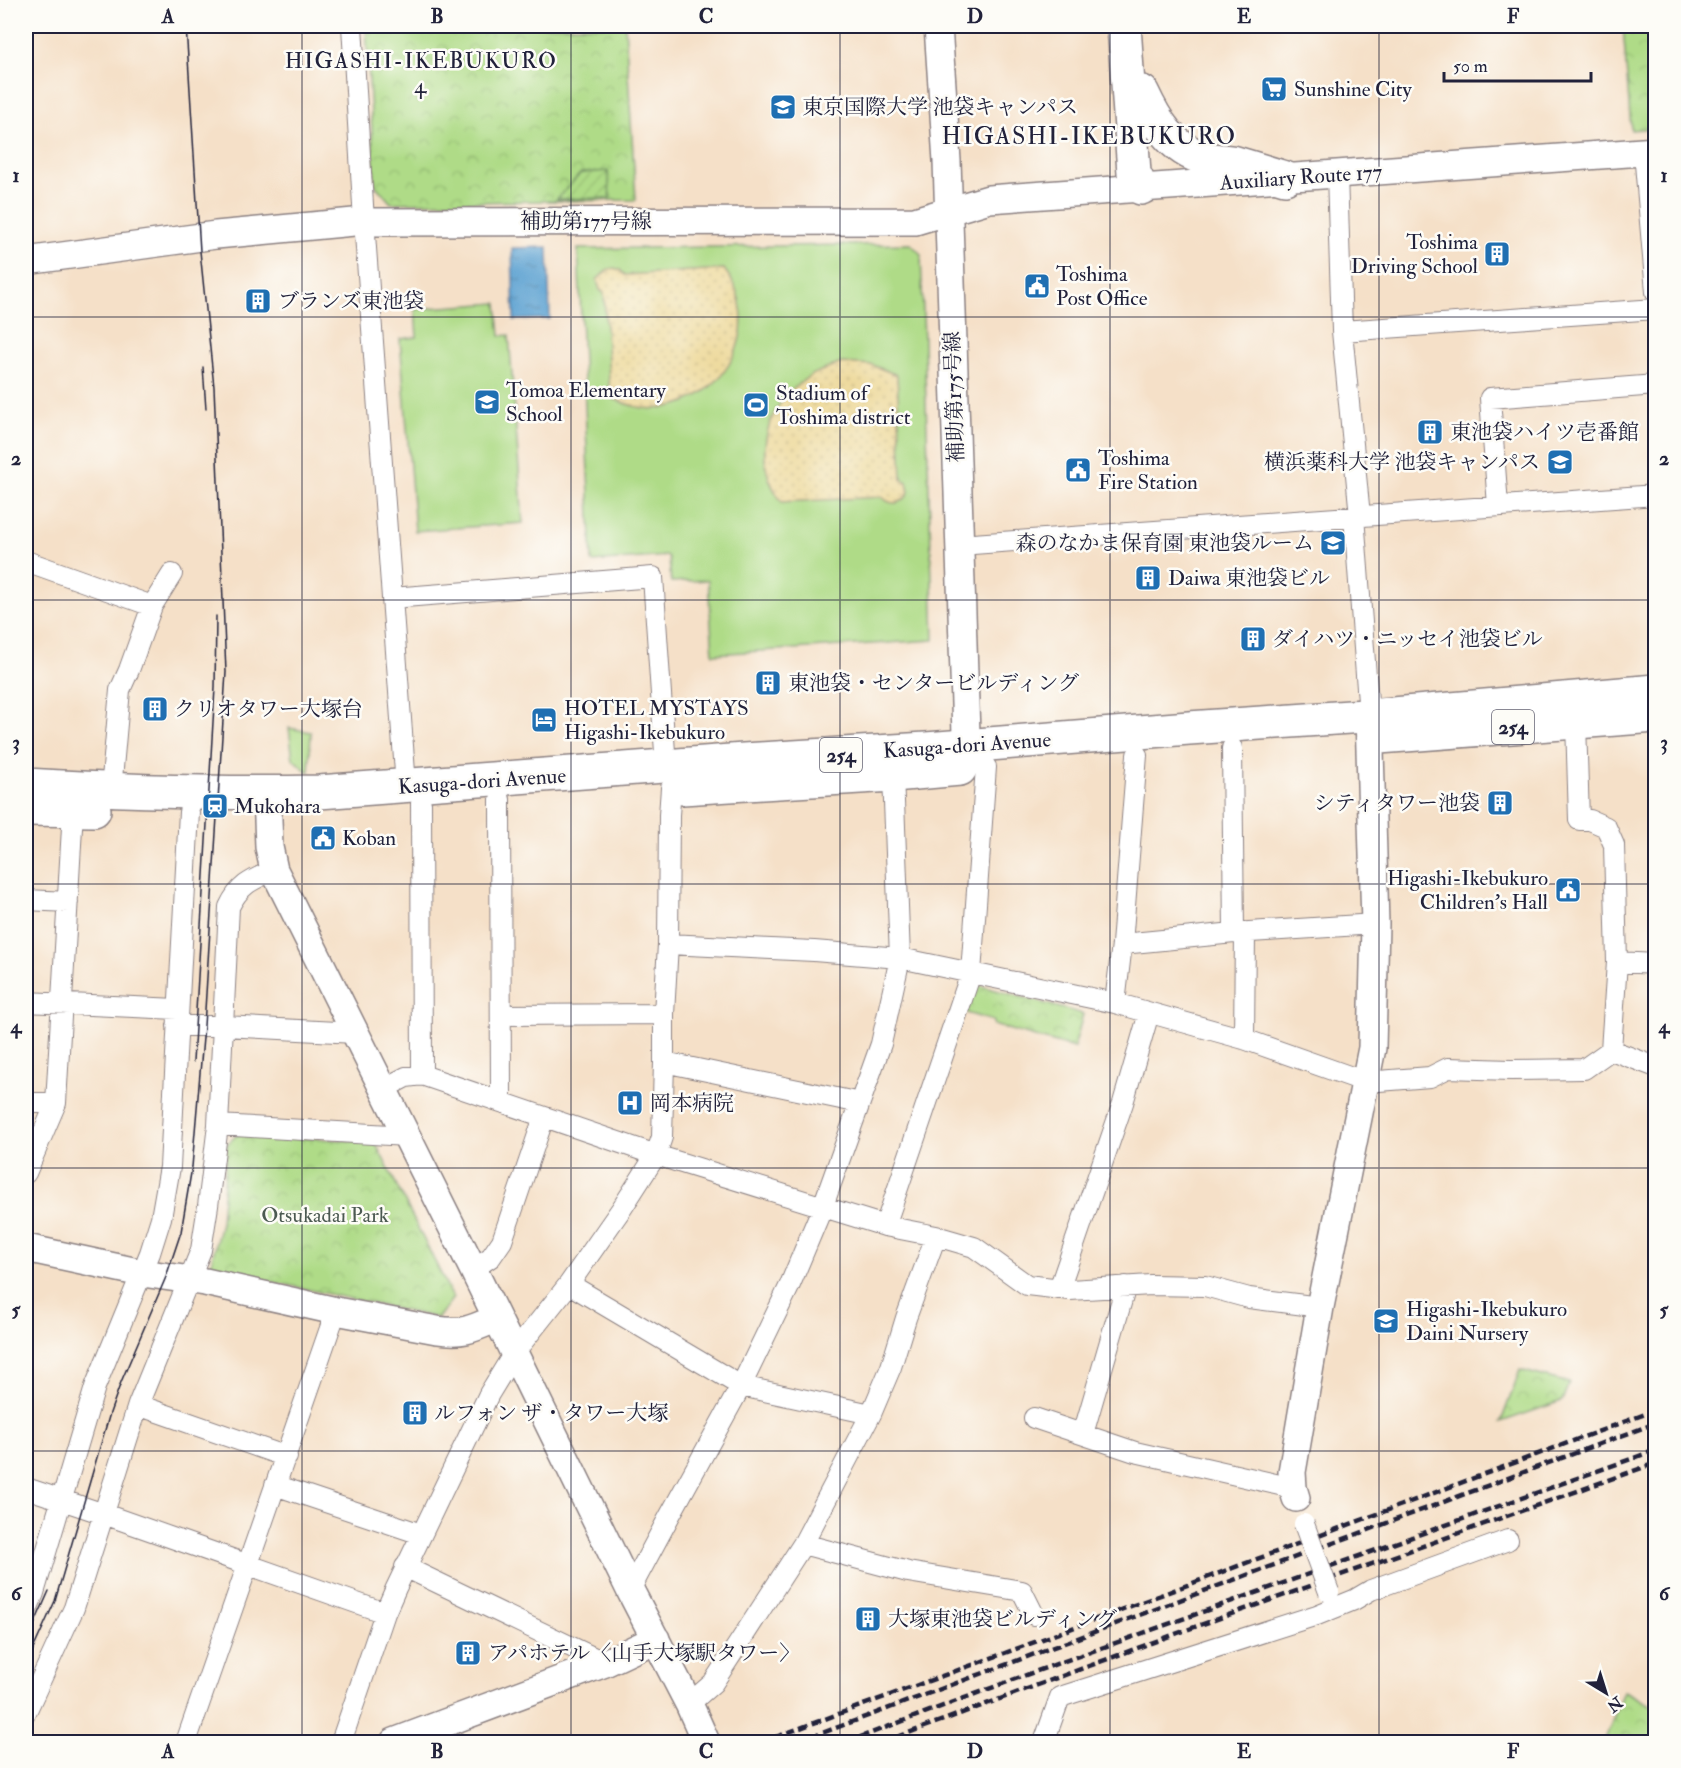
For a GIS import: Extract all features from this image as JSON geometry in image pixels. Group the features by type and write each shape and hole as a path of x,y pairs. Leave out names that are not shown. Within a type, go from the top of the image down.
{"highway":[{"path":"1124,26 1134,173 1141,188"},
{"path":"1138,26 1147,171 1141,188"},
{"path":"1142,92 1152,115 1162,128 1189,153 1285,178"},
{"name":"Kasuga-dori Avenue","path":"26,809 189,812 268,803 669,778 1232,748 1370,727 1656,691"},
{"name":"Kasuga-dori Avenue","path":"413,795 500,799 669,778 893,775 1189,728 1370,727 1576,722 1656,716"},
{"name":"Kasuga-dori Avenue","path":"26,785 268,803"}],"street":[{"path":"352,26 392,598 413,795 422,1075"},
{"name":"補助第175号線","path":"938,26 948,211 959,544 973,761"},
{"path":"1650,151 1656,292"},
{"name":"Auxiliary Route 177","path":"948,211 989,199 1650,151"},
{"path":"1332,1600 1294,1493 1292,1472 1320,1307 1372,1048 1375,924 1370,727 1357,516 1342,331 1336,174"},
{"name":"補助第177号線","path":"26,261 224,234 364,221 915,221 948,211"},
{"path":"1342,331 1656,309"},
{"path":"1498,506 1490,398 1656,385"},
{"path":"959,544 1656,495"},
{"path":"26,561 152,606"},
{"path":"111,790 120,690 152,606 172,573"},
{"path":"341,1743 385,1613 489,1394 514,1353 569,1284 622,1208 656,1155 662,1137 664,1014 668,944 669,778 653,577 392,598"},
{"path":"1576,722 1579,820 1590,820 1606,827 1614,845 1617,962 1611,1050"},
{"path":"1232,748 1244,1039"},
{"path":"1115,1003 1137,754"},
{"path":"885,1226 970,973 973,761"},
{"path":"630,1590 741,1386 789,1287 823,1206 881,1044 900,958 893,775"},
{"path":"500,799 501,1101"},
{"path":"268,803 269,847 274,870 705,1738"},
{"path":"26,1173 56,1102 73,810"},
{"path":"26,1612 34,1593 95,1387 142,1273 161,1218 170,1167 189,812"},
{"path":"26,1712 74,1608 138,1405 201,1250 218,1125 229,907 236,894 252,880 274,870"},
{"path":"26,900 68,902"},
{"path":"1122,944 1375,924"},
{"path":"668,944 814,951 900,958 1115,1003 1244,1039 1366,1082 1430,1077 1448,1068 1511,1070 1584,1068 1611,1050"},
{"path":"1617,962 1656,964"},
{"path":"26,1002 63,1003 177,1017 224,1026 355,1033"},
{"path":"1059,1289 1123,1103 1149,1013"},
{"path":"501,1015 664,1014"},
{"path":"1611,1050 1656,1067"},
{"path":"664,1062 860,1103"},
{"path":"383,1089 406,1077 422,1075 656,1155 885,1226 936,1236 974,1248 1027,1285 1059,1289 1205,1286 1249,1298 1320,1307"},
{"path":"26,1102 56,1102"},
{"path":"473,1269 491,1257 502,1241 544,1117"},
{"path":"218,1125 406,1136"},
{"path":"689,1704 713,1683 803,1544 871,1414 891,1367 936,1236"},
{"path":"26,1248 142,1273 189,1280 336,1311 453,1332 465,1331 497,1318"},
{"path":"569,1284 741,1386 871,1414"},
{"path":"1083,1434 1126,1286"},
{"path":"186,1743 336,1311"},
{"path":"138,1405 287,1456"},
{"path":"1034,1418 1135,1452 1294,1493"},
{"path":"275,1485 421,1534"},
{"path":"26,1488 385,1613"},
{"path":"1044,1743 1060,1697 1332,1600 1354,1600 1371,1590 1508,1539"},
{"path":"803,1544 908,1572 1022,1591 1034,1615"},
{"path":"405,1567 604,1663"},
{"path":"394,1743 604,1663 656,1639"}],"green space":[{"path":"366,26 625,26 636,200 391,203 375,185"},
{"path":"1623,26 1655,26 1655,128 1631,130"},
{"path":"608,171 610,198 557,199 581,173"},
{"name":"Stadium of Toshima district","path":"911,244 921,254 934,640 713,654 708,580 671,582 667,556 592,562 578,249"},
{"path":"497,303 500,336 509,335 523,523 415,531 400,339 417,337 415,309"},
{"path":"289,728 311,732 309,773 293,759"},
{"path":"974,984 1083,1014 1074,1048 993,1025 993,1021 966,1013"},
{"name":"Otsukadai Park","path":"238,1134 375,1142 453,1298 438,1318 210,1268 221,1222 227,1144"},
{"path":"1520,1370 1569,1383 1562,1401 1501,1422"},
{"path":"1624,1691 1655,1707 1655,1742 1604,1742"}],"sand":[{"path":"614,268 625,275 724,269 736,290 741,312 741,334 734,355 722,374 706,390 686,402 656,409 636,407 610,397 604,293 600,290 597,280 607,270"},
{"path":"842,363 872,365 897,375 902,479 907,482 909,492 897,503 882,497 782,502 767,471 766,439 770,423 777,408 800,383"}],"water":[{"path":"548,247 550,319 514,320 512,248"}],"tram line":[{"path":"26,1665 55,1601 121,1382 166,1277 181,1232 192,1167 204,1026 226,672 214,387 200,251 186,26"},
{"path":"203,367 206,409"},
{"path":"193,1062 215,688 216,616"},
{"path":"26,1643 49,1591"}],"railway":[{"path":"762,1742 1656,1410"},
{"path":"798,1742 1656,1423"},
{"path":"847,1742 1034,1672 1656,1450"},
{"path":"884,1742 1178,1633 1656,1463"}],"place":[{"name":"Sunshine City","path":"1274,89"},
{"name":"東京国際大学 池袋キャンパス","path":"783,107"},
{"name":"Toshima Driving School","path":"1497,254"},
{"name":"Toshima Post Office","path":"1037,286"},
{"name":"ブランズ東池袋","path":"258,301"},
{"name":"Tomoa Elementary School","path":"487,402"},
{"name":"Stadium of Toshima district","path":"756,405"},
{"name":"東池袋ハイツ壱番館","path":"1430,432"},
{"name":"横浜薬科大学 池袋キャンパス","path":"1560,462"},
{"name":"Toshima Fire Station","path":"1078,470"},
{"name":"森のなかま保育園 東池袋ルーム","path":"1333,543"},
{"name":"Daiwa 東池袋ビル","path":"1148,578"},
{"name":"ダイハツ・ニッセイ池袋ビル","path":"1253,639"},
{"name":"東池袋・センタービルディング","path":"768,683"},
{"name":"クリオタワー大塚台","path":"155,709"},
{"name":"HOTEL MYSTAYS Higashi-Ikebukuro","path":"544,720"},
{"name":"シティタワー池袋","path":"1500,803"},
{"name":"Mukohara","path":"215,806"},
{"name":"Koban","path":"323,838"},
{"name":"Higashi-Ikebukuro Children's Hall","path":"1568,890"},
{"name":"岡本病院","path":"630,1103"},
{"name":"Higashi-Ikebukuro Daini Nursery","path":"1386,1321"},
{"name":"ルフォン ザ・タワー大塚","path":"415,1413"},
{"name":"大塚東池袋ビルディング","path":"868,1619"},
{"name":"アパホテル〈山手大塚駅タワー〉","path":"468,1653"}],"district":[{"name":"HIGASHI-IKEBUKURO 4","path":"421,72"},
{"name":"HIGASHI-IKEBUKURO","path":"1089,136"}]}
